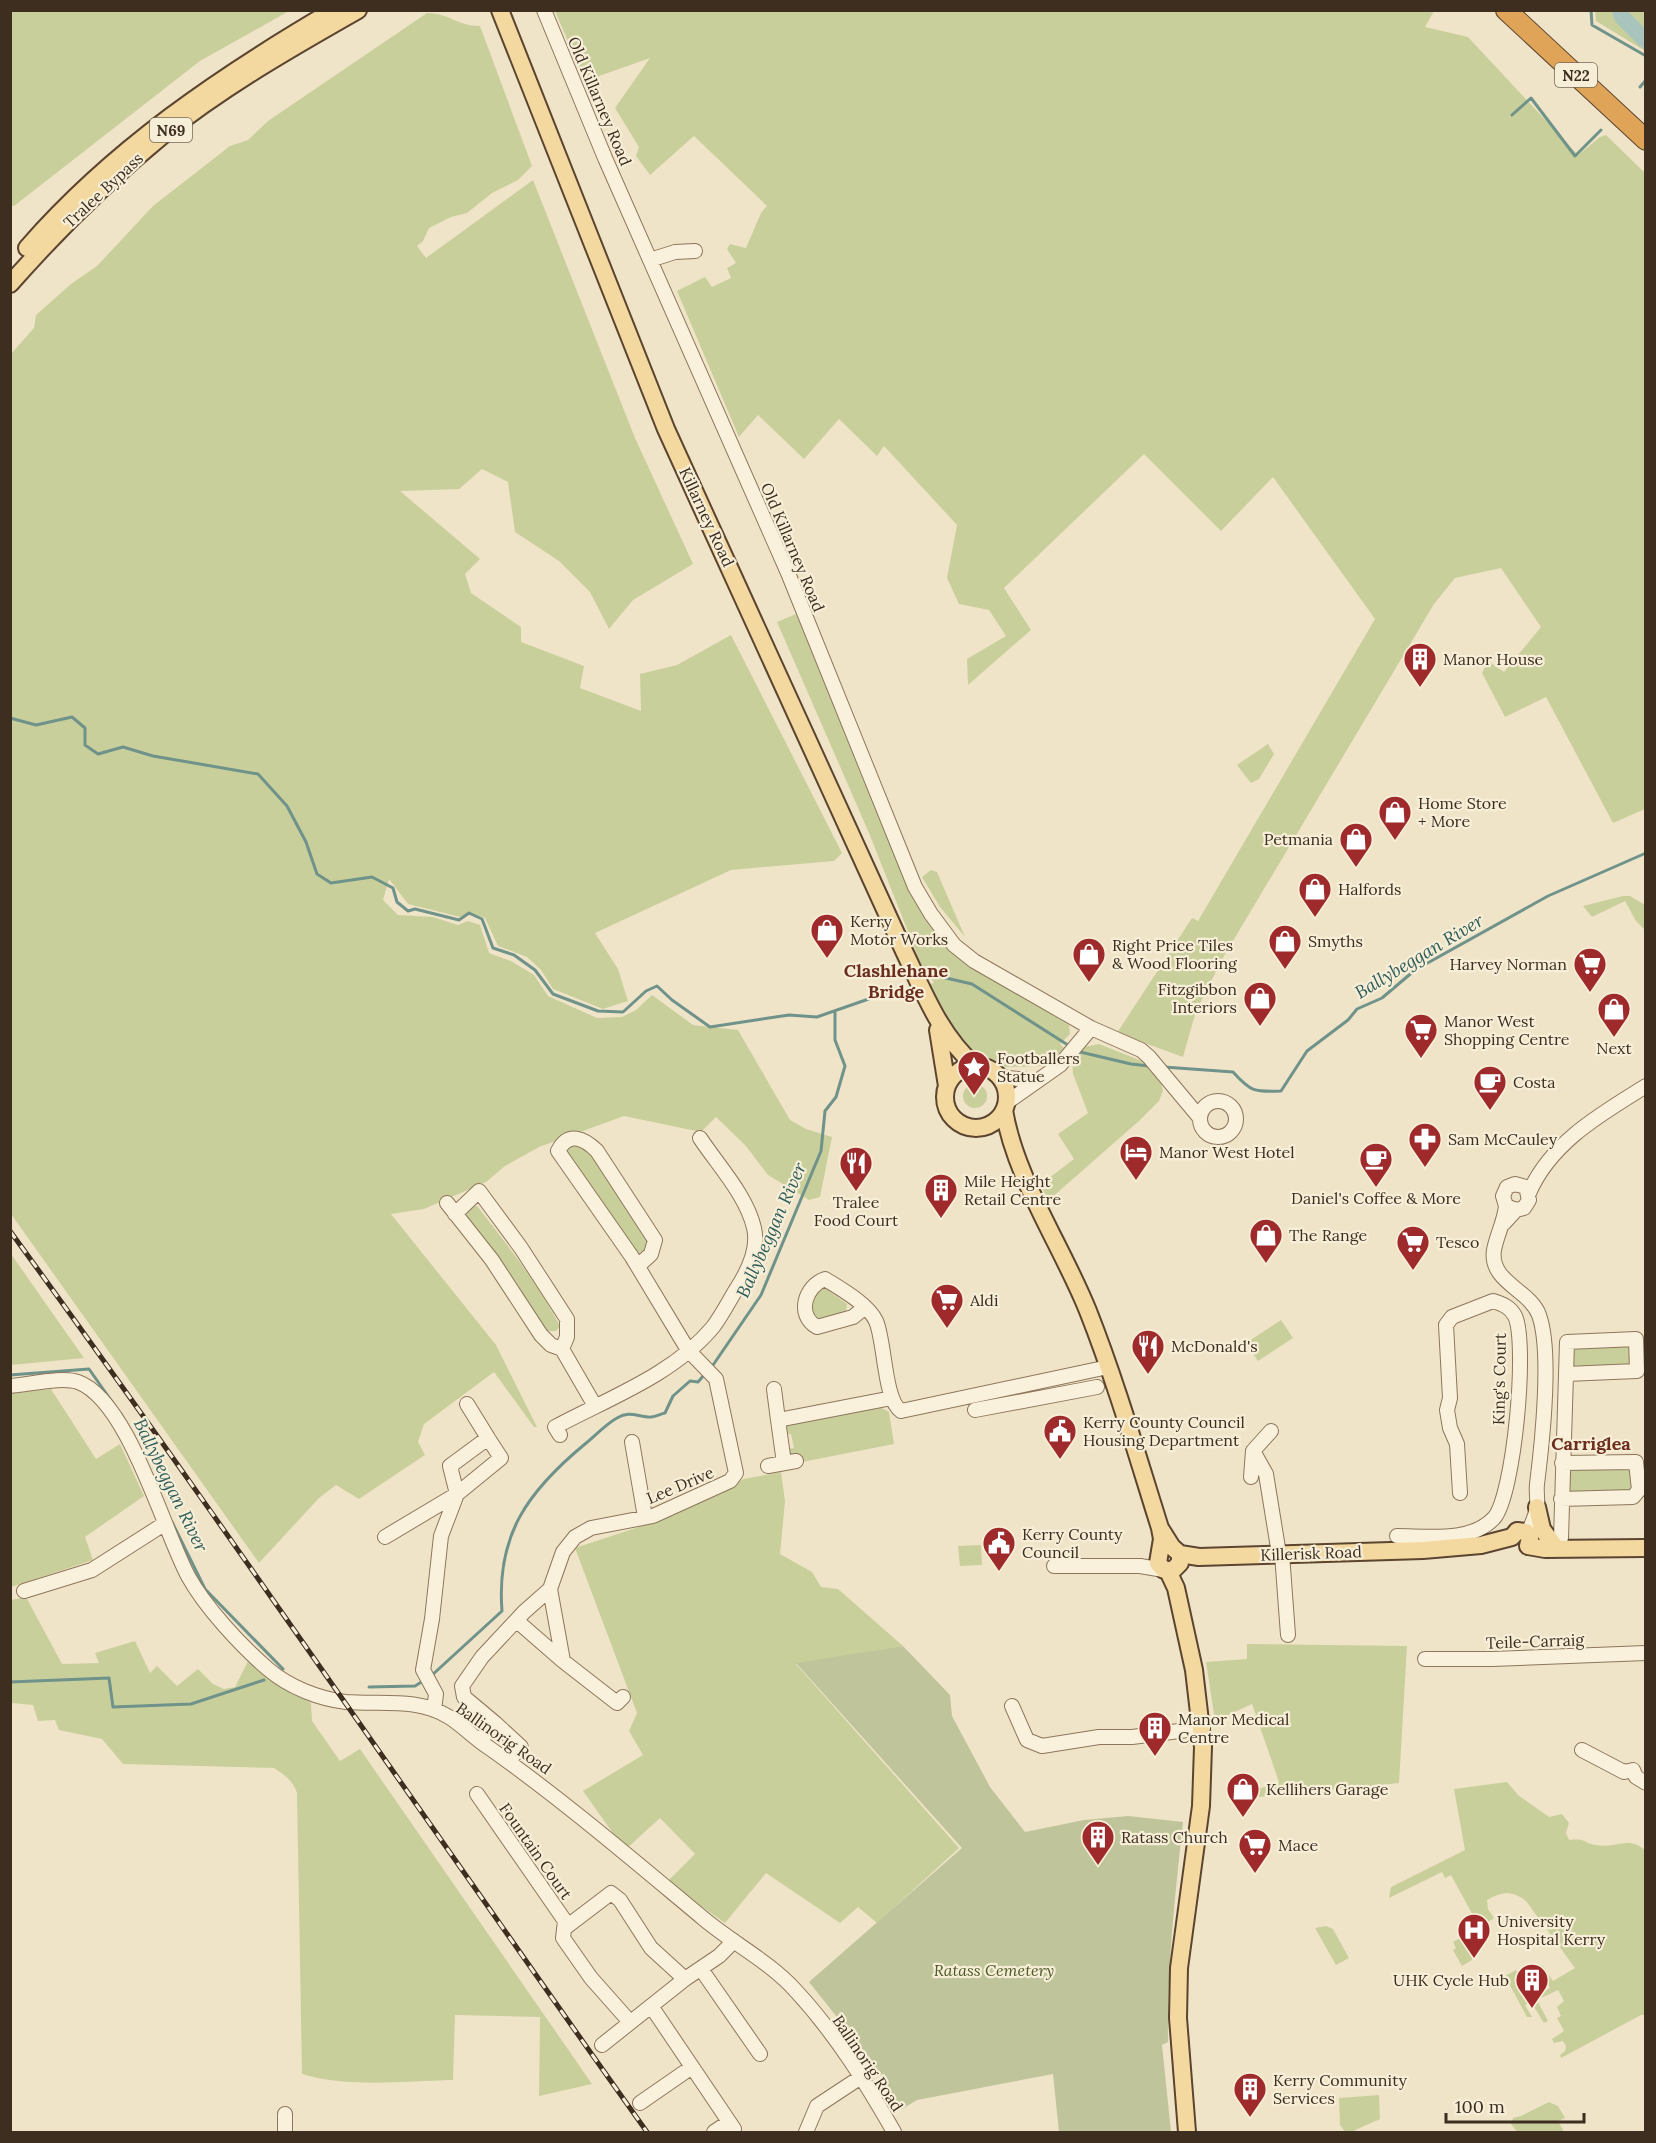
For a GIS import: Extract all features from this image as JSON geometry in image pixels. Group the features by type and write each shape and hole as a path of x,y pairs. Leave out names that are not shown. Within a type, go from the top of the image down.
{"highway":[{"name":"N22","path":"1506,10 1646,140"},
{"name":"N22","path":"1523,10 1646,125"}],"main road":[{"name":"Tralee Bypass","path":"10,267 82,190 135,143 187,102 334,10"},
{"name":"Tralee Bypass","path":"10,284 71,219 163,136 290,50 358,10"},
{"name":"Killarney Road","path":"502,13 666,429 930,1006 940,1035 946,1086"},
{"name":"Killarney Road","path":"930,1006 956,1049 975,1066"},
{"path":"1020,1167 995,1138 981,1128 965,1126 952,1118 945,1101 946,1086 954,1074 962,1068 975,1066 987,1068 1000,1077 1005,1086 1005,1107 1012,1150 1088,1311 1170,1559 1203,1728 1201,1806 1179,1968 1179,2018 1187,2133"},
{"path":"981,1128 996,1120 1005,1107"},
{"path":"1537,1507 1542,1529 1557,1545"},
{"name":"Killerisk Road","path":"1170,1559 1423,1550 1522,1539 1557,1545 1646,1548"}],"street":[{"name":"Old Killarney Road","path":"544,10 650,260 788,573 912,879 931,915 954,945 974,961 1091,1028 1141,1050 1182,1096 1203,1112"},
{"path":"650,260 675,252 694,251"},
{"path":"1005,1107 1060,1065 1078,1040 1091,1028"},
{"path":"1000,1077 1037,1081"},
{"path":"1524,1188 1564,1143 1585,1125 1646,1086"},
{"path":"638,1266 651,1254 656,1240 597,1151 585,1139 576,1137 562,1144 558,1151 638,1266 688,1350"},
{"path":"560,1435 555,1427 655,1376 688,1350 713,1326 746,1275 754,1250 754,1228 741,1200 700,1138"},
{"path":"1511,1208 1503,1199 1505,1189 1512,1184 1524,1188"},
{"path":"1511,1208 1527,1205 1524,1188"},
{"path":"562,1349 567,1337 567,1319 479,1191 451,1208 492,1260 541,1335 551,1345 562,1349 595,1406"},
{"path":"1511,1208 1494,1250 1495,1261 1500,1273 1535,1305 1540,1316 1544,1355 1543,1418 1536,1488 1537,1507 1522,1539"},
{"name":"King's Court","path":"1397,1536 1458,1536 1481,1528 1493,1519 1503,1505 1511,1472 1516,1425 1519,1346 1515,1317 1507,1306 1493,1301 1452,1317 1446,1325 1450,1398 1447,1410 1450,1428 1457,1444 1460,1493"},
{"path":"864,1308 876,1320 892,1398 898,1409 903,1411 1108,1367"},
{"path":"1557,1545 1567,1342 1636,1339 1636,1371 1566,1374"},
{"name":"Lee Drive","path":"515,1754 521,1747 464,1697 462,1686 482,1657 550,1590 563,1552 575,1537 591,1528 645,1517 730,1481 736,1473 716,1379 688,1350"},
{"name":"Ballinorig Road","path":"10,1386 76,1381 95,1392 113,1411 143,1472 164,1524 201,1598 257,1659 280,1678 319,1696 345,1702 408,1703 434,1710 449,1717 480,1742 546,1788 734,1941 770,1966 796,1991 861,2077 894,2133"},
{"path":"1017,1386 1019,1402"},
{"path":"975,1410 1097,1387"},
{"path":"768,1466 790,1462 778,1420 774,1389"},
{"path":"778,1420 892,1398"},
{"path":"384,1537 457,1494 501,1458 467,1404"},
{"path":"1516,1425 1565,1413"},
{"path":"1251,1477 1254,1451 1271,1431"},
{"path":"434,1710 436,1694 423,1670 441,1536 457,1494 450,1466 488,1438"},
{"name":"Lee Drive","path":"632,1442 645,1517"},
{"path":"1254,1451 1266,1474 1280,1554 1288,1635"},
{"path":"1561,1499 1633,1497 1639,1490 1636,1462 1562,1463"},
{"path":"1522,1539 1523,1524 1536,1488"},
{"path":"24,1591 92,1570 164,1524"},
{"path":"1054,1566 1140,1566 1170,1559"},
{"name":"Lee Drive","path":"550,1590 563,1661"},
{"path":"517,1621 617,1703 623,1696"},
{"name":"Teile-Carraig","path":"1425,1659 1492,1659 1646,1653"},
{"path":"1012,1706 1027,1740 1042,1746 1099,1737 1132,1737 1203,1728"},
{"path":"480,1742 495,1723"},
{"path":"1582,1750 1624,1772 1633,1770 1646,1761"},
{"path":"1633,1770 1636,1777 1646,1783"},
{"name":"Fountain Court","path":"477,1794 565,1921 562,1938 591,1978 630,2022"},
{"name":"Fountain Court","path":"565,1928 611,1893 620,1900 651,1948 685,1979"},
{"path":"602,2044 685,1979 719,1956 734,1941"},
{"path":"701,1969 760,2054"},
{"path":"651,2006 731,2126 714,2133"},
{"path":"640,2103 692,2067"},
{"path":"806,2133 817,2106 861,2077"},
{"path":"285,2114 285,2133"}],"green space":[{"path":"10,11 289,11 200,61 14,206 10,205"},
{"path":"555,11 1434,11 1425,27 1468,37 1578,155 1600,137 1606,135 1645,173 1645,809 1613,823 1546,697 1505,717 1482,673 1488,661 1504,672 1541,627 1501,568 1455,578 1434,604 1224,956 1196,1011 1183,1057 1117,1033 1192,918 1198,921 1375,619 1273,477 1221,531 1144,454 1004,588 1031,630 968,685 967,659 1006,636 989,610 959,604 947,578 957,525 884,446 877,456 839,419 804,459 758,415 739,437 677,291 705,277 712,287 731,278 727,268 736,263 727,249 730,244 746,248 761,213 767,206 694,136 650,175 636,156 639,147 615,108 650,58 585,81"},
{"path":"1595,11 1645,11 1645,51 1596,21"},
{"path":"427,13 443,15 466,24 480,26 532,166 518,180 492,193 467,213 451,217 429,228 423,241 417,246 426,258 533,180 635,438 693,564 633,600 609,629 590,592 559,561 515,532 508,482 482,469 459,489 400,491 480,559 465,574 471,593 521,627 521,642 584,666 580,688 641,711 640,674 677,665 731,635 842,853 834,861 731,870 595,933 618,969 628,1001 603,1009 553,989 541,970 527,957 498,946 485,918 471,913 460,917 408,904 389,879 383,900 398,915 433,917 458,925 468,921 480,925 489,953 511,961 534,975 548,996 597,1018 622,1017 636,1010 652,995 693,1025 738,1030 790,1120 806,1129 832,1137 820,1197 809,1200 768,1175 746,1146 716,1117 701,1132 624,1116 539,1147 505,1166 486,1182 424,1209 391,1214 496,1345 537,1427 534,1427 494,1372 424,1424 418,1442 425,1455 359,1499 336,1485 319,1498 259,1563 11,1214 10,355 34,328 36,315 71,284 97,266 153,206 230,146 248,140 268,121"},
{"path":"796,614 895,853 977,968 1069,1025 1070,1034 1060,1044 1064,1048 1047,1066 1006,1067 965,1052 927,985 934,983 927,971 924,972 869,833 777,622"},
{"path":"1268,744 1274,754 1259,779 1251,783 1237,765"},
{"path":"931,870 937,872 965,937 940,907 922,877"},
{"path":"1630,896 1645,905 1645,930 1636,921 1625,901 1592,917 1583,906"},
{"path":"1099,1044 1144,1062 1161,1083 1163,1091 1159,1101 1140,1120 1049,1200 1040,1185 1074,1159 1058,1134 1088,1113 1073,1074 1072,1058 1083,1047"},
{"path":"975,1084 980,1085 986,1091 986,1101 980,1107 975,1108 970,1107 964,1101 963,1096 964,1091 970,1085"},
{"path":"582,1141 648,1241 644,1250 639,1253 634,1251 623,1231 567,1155 566,1147"},
{"path":"472,1205 477,1206 532,1279 560,1326 556,1331 546,1331 516,1282 465,1215 466,1210"},
{"path":"11,1254 84,1358 11,1365"},
{"path":"823,1287 847,1304 846,1313 837,1318 815,1319 809,1303 813,1295"},
{"path":"1281,1320 1293,1338 1258,1361 1246,1343"},
{"path":"1630,1344 1631,1365 1570,1367 1569,1346"},
{"path":"51,1389 96,1459 120,1444 144,1496 85,1537 93,1560 11,1587 11,1393"},
{"path":"880,1407 889,1412 894,1444 797,1463 785,1449 794,1448 791,1434 783,1434 783,1429 788,1425"},
{"path":"1571,1467 1633,1467 1633,1488 1569,1493 1567,1470"},
{"path":"781,1472 785,1501 780,1554 812,1572 821,1587 838,1589 903,1646 796,1664 959,1848 877,1923 858,1907 840,1923 766,1873 725,1923 667,1882 695,1854 660,1818 625,1850 583,1791 643,1755 629,1731 637,1713 575,1548 660,1520 744,1479"},
{"path":"981,1545 982,1565 960,1566 958,1546"},
{"path":"26,1597 62,1664 99,1663 95,1653 135,1641 150,1673 157,1666 177,1686 198,1669 213,1684 224,1689 235,1687 248,1661 311,1703 312,1721 340,1761 360,1749 592,2084 539,2096 540,2017 455,2015 453,2080 357,2082 302,2074 297,1793 293,1785 274,1768 123,1764 102,1739 59,1730 55,1720 38,1721 33,1705 12,1703 11,1730 11,1600"},
{"path":"1247,1644 1407,1646 1399,1783 1259,1797 1258,1789 1279,1782 1252,1704 1215,1721 1206,1662 1247,1659"},
{"name":"Ratass Cemetery","path":"903,1646 950,1695 952,1716 990,1787 1025,1832 1084,1820 1128,1816 1183,1822 1170,1959 1168,2042 1162,2045 1171,2132 1059,2132 1053,2074 917,2100 902,2109 868,2056 809,1982 962,1848 796,1663"},
{"path":"1507,1782 1518,1795 1549,1817 1562,1814 1569,1823 1566,1833 1569,1840 1582,1840 1603,1846 1633,1843 1645,1850 1645,2015 1641,2015 1561,2058 1560,2055 1565,2051 1566,2046 1563,2041 1554,2043 1552,2039 1564,2031 1557,2018 1561,2016 1557,2007 1564,2001 1558,1990 1537,2000 1548,2021 1544,2023 1531,2002 1525,2005 1532,2017 1527,2017 1505,1976 1516,1970 1519,1975 1514,1978 1526,2000 1550,1988 1539,1967 1542,1965 1553,1981 1575,1968 1526,1901 1516,1895 1506,1893 1487,1900 1488,1909 1494,1918 1482,1926 1488,1939 1485,1941 1486,1944 1473,1951 1472,1960 1462,1966 1453,1950 1456,1948 1453,1942 1473,1931 1470,1925 1476,1921 1451,1875 1445,1878 1442,1872 1389,1898 1391,1887 1465,1850 1454,1789"},
{"path":"1326,1926 1333,1929 1349,1958 1336,1965 1315,1928"},
{"path":"1379,2095 1380,2119 1351,2132 1345,2132 1340,2125 1339,2098"},
{"path":"1549,2102 1558,2106 1565,2118 1558,2121 1564,2132 1517,2132 1511,2124 1513,2118"}],"waterway":[{"path":"1591,10 1592,25 1646,56"},
{"path":"1620,10 1622,17 1646,41"},
{"path":"1640,87 1646,80"},
{"path":"1512,115 1531,98 1575,156 1601,130"},
{"path":"10,718 36,725 72,717 85,728 85,745 98,754 123,747 153,756 258,774 287,806 306,842 317,874 331,883 372,877 393,888 397,902 408,911 415,909 459,920 469,913 482,919 493,948 514,955 535,970 553,994 598,1011 623,1012 646,991 657,986 672,1000 710,1027 789,1015 817,1017 903,987"},
{"name":"Ballybeggan River","path":"1164,1067 1233,1072 1244,1084 1254,1089 1281,1091 1307,1051 1348,1020 1357,1009 1382,998 1415,970 1548,896 1646,853"},
{"name":"Ballybeggan River","path":"933,975 972,984 1071,1047"},
{"name":"Ballybeggan River","path":"711,1368 761,1295 821,1151 825,1111 836,1097 845,1066 835,1040 835,1011"},
{"name":"Ballybeggan River","path":"1076,1051 1149,1066"},
{"name":"Ballybeggan River","path":"10,1375 89,1369 115,1406"},
{"name":"Ballybeggan River","path":"431,1676 502,1611 504,1559 511,1537 532,1497 547,1479 613,1421 625,1415 650,1417 665,1413 673,1396 690,1381 698,1382 704,1375"},
{"name":"Ballybeggan River","path":"121,1414 134,1437"},
{"name":"Ballybeggan River","path":"172,1522 205,1589 283,1669"},
{"path":"10,1682 109,1678 113,1707 191,1704 264,1680"},
{"name":"Ballybeggan River","path":"369,1687 415,1686 423,1681"}],"railway":[{"path":"10,1231 171,1455 647,2132"}],"place":[{"name":"Manor House","path":"1420,688"},
{"name":"Home Store + More","path":"1395,841"},
{"name":"Petmania","path":"1356,868"},
{"name":"Halfords","path":"1315,918"},
{"name":"Kerry Motor Works","path":"827,959"},
{"name":"Smyths","path":"1285,970"},
{"name":"Right Price Tiles & Wood Flooring","path":"1089,983"},
{"name":"Harvey Norman","path":"1590,993"},
{"name":"Fitzgibbon Interiors","path":"1260,1027"},
{"name":"Next","path":"1614,1038"},
{"name":"Manor West Shopping Centre","path":"1421,1059"},
{"name":"Footballers Statue","path":"974,1096"},
{"name":"Costa","path":"1490,1111"},
{"name":"Sam McCauley","path":"1425,1168"},
{"name":"Manor West Hotel","path":"1136,1181"},
{"name":"Daniel's Coffee & More","path":"1376,1188"},
{"name":"Tralee Food Court","path":"856,1192"},
{"name":"Mile Height Retail Centre","path":"941,1219"},
{"name":"The Range","path":"1266,1264"},
{"name":"Tesco","path":"1413,1271"},
{"name":"Aldi","path":"947,1329"},
{"name":"McDonald's","path":"1148,1375"},
{"name":"Kerry County Council Housing Department","path":"1060,1460"},
{"name":"Kerry County Council","path":"999,1572"},
{"name":"Manor Medical Centre","path":"1155,1757"},
{"name":"Kellihers Garage","path":"1243,1818"},
{"name":"Ratass Church","path":"1098,1866"},
{"name":"Mace","path":"1255,1874"},
{"name":"University Hospital Kerry","path":"1474,1959"},
{"name":"UHK Cycle Hub","path":"1532,2009"},
{"name":"Kerry Community Services","path":"1250,2118"}],"district":[{"name":"Clashlehane Bridge","path":"896,980"},
{"name":"Carriglea","path":"1591,1443"}]}
